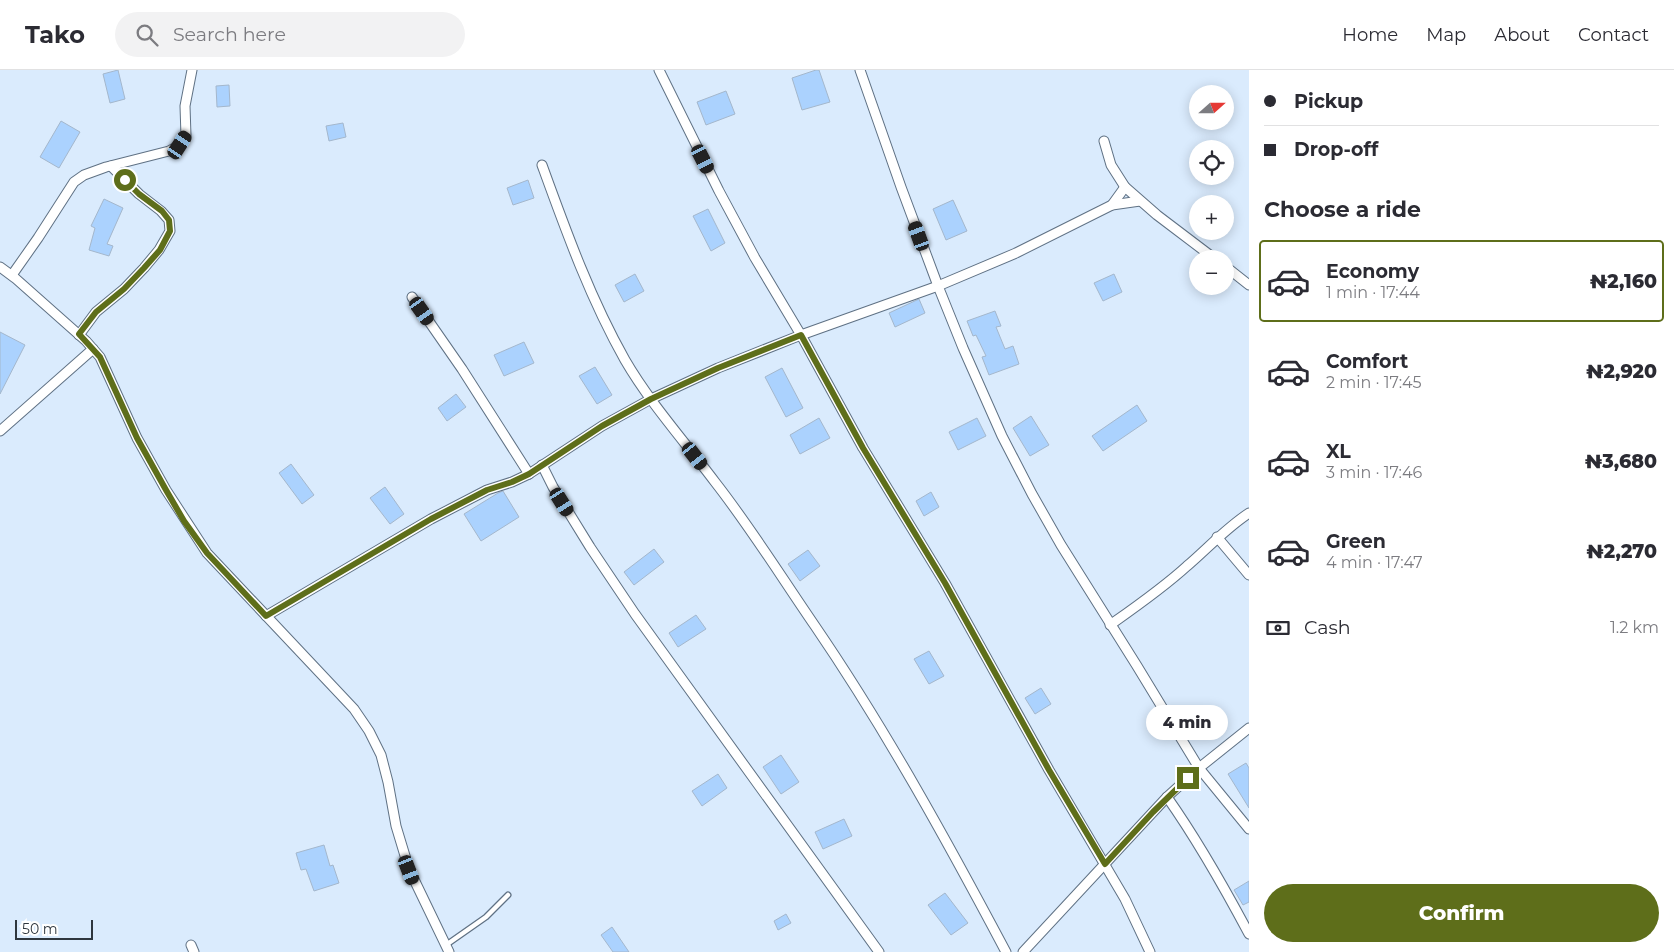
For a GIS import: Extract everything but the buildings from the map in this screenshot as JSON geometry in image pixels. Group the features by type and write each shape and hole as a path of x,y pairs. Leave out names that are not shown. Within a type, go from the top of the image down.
{"street":[{"path":"12,275 74,182 84,176 112,166 169,151 180,145 186,136 185,106 192,70"},
{"path":"659,70 719,192 863,448 945,583 1049,770 1125,899 1150,952"},
{"path":"860,70 901,187 963,348 990,410 1028,486 1061,545 1199,768 1249,829"},
{"path":"1104,141 1112,165 1125,188 1203,250"},
{"path":"542,165 572,249 625,360 651,399 717,484 867,704 906,769 1006,952"},
{"path":"79,334 96,312 124,289 160,250 170,231 169,220 162,211 139,194 112,166"},
{"path":"1112,205 1125,188"},
{"path":"266,616 431,519 487,490 529,474 602,426 651,399 718,368 801,335 938,286 1016,253 1112,205 1140,201"},
{"path":"0,267 12,275 79,334 100,357 137,438 184,521 207,553 354,708 369,731 381,756 396,826 409,870 447,948"},
{"path":"1234,273 1249,285"},
{"path":"412,297 462,369 529,474"},
{"path":"0,430 93,350"},
{"path":"542,465 553,487 590,547 635,614 879,952"},
{"path":"1110,625 1159,590 1217,538 1249,514"},
{"path":"1217,538 1249,575"},
{"path":"1023,952 1167,797 1199,768 1249,728"},
{"path":"1167,797 1200,846 1249,934"}],"lane":[{"path":"447,948 486,918 508,894"}],"route":[{"path":"125,180 152,205 162,211 169,220 170,231 160,250 124,289 96,312 79,334 100,357 137,438 184,521 207,553 266,616 431,519 487,490 529,474 602,426 651,399 718,368 801,335 863,448 945,583 1049,770 1105,864 1167,797 1188,778"}]}
